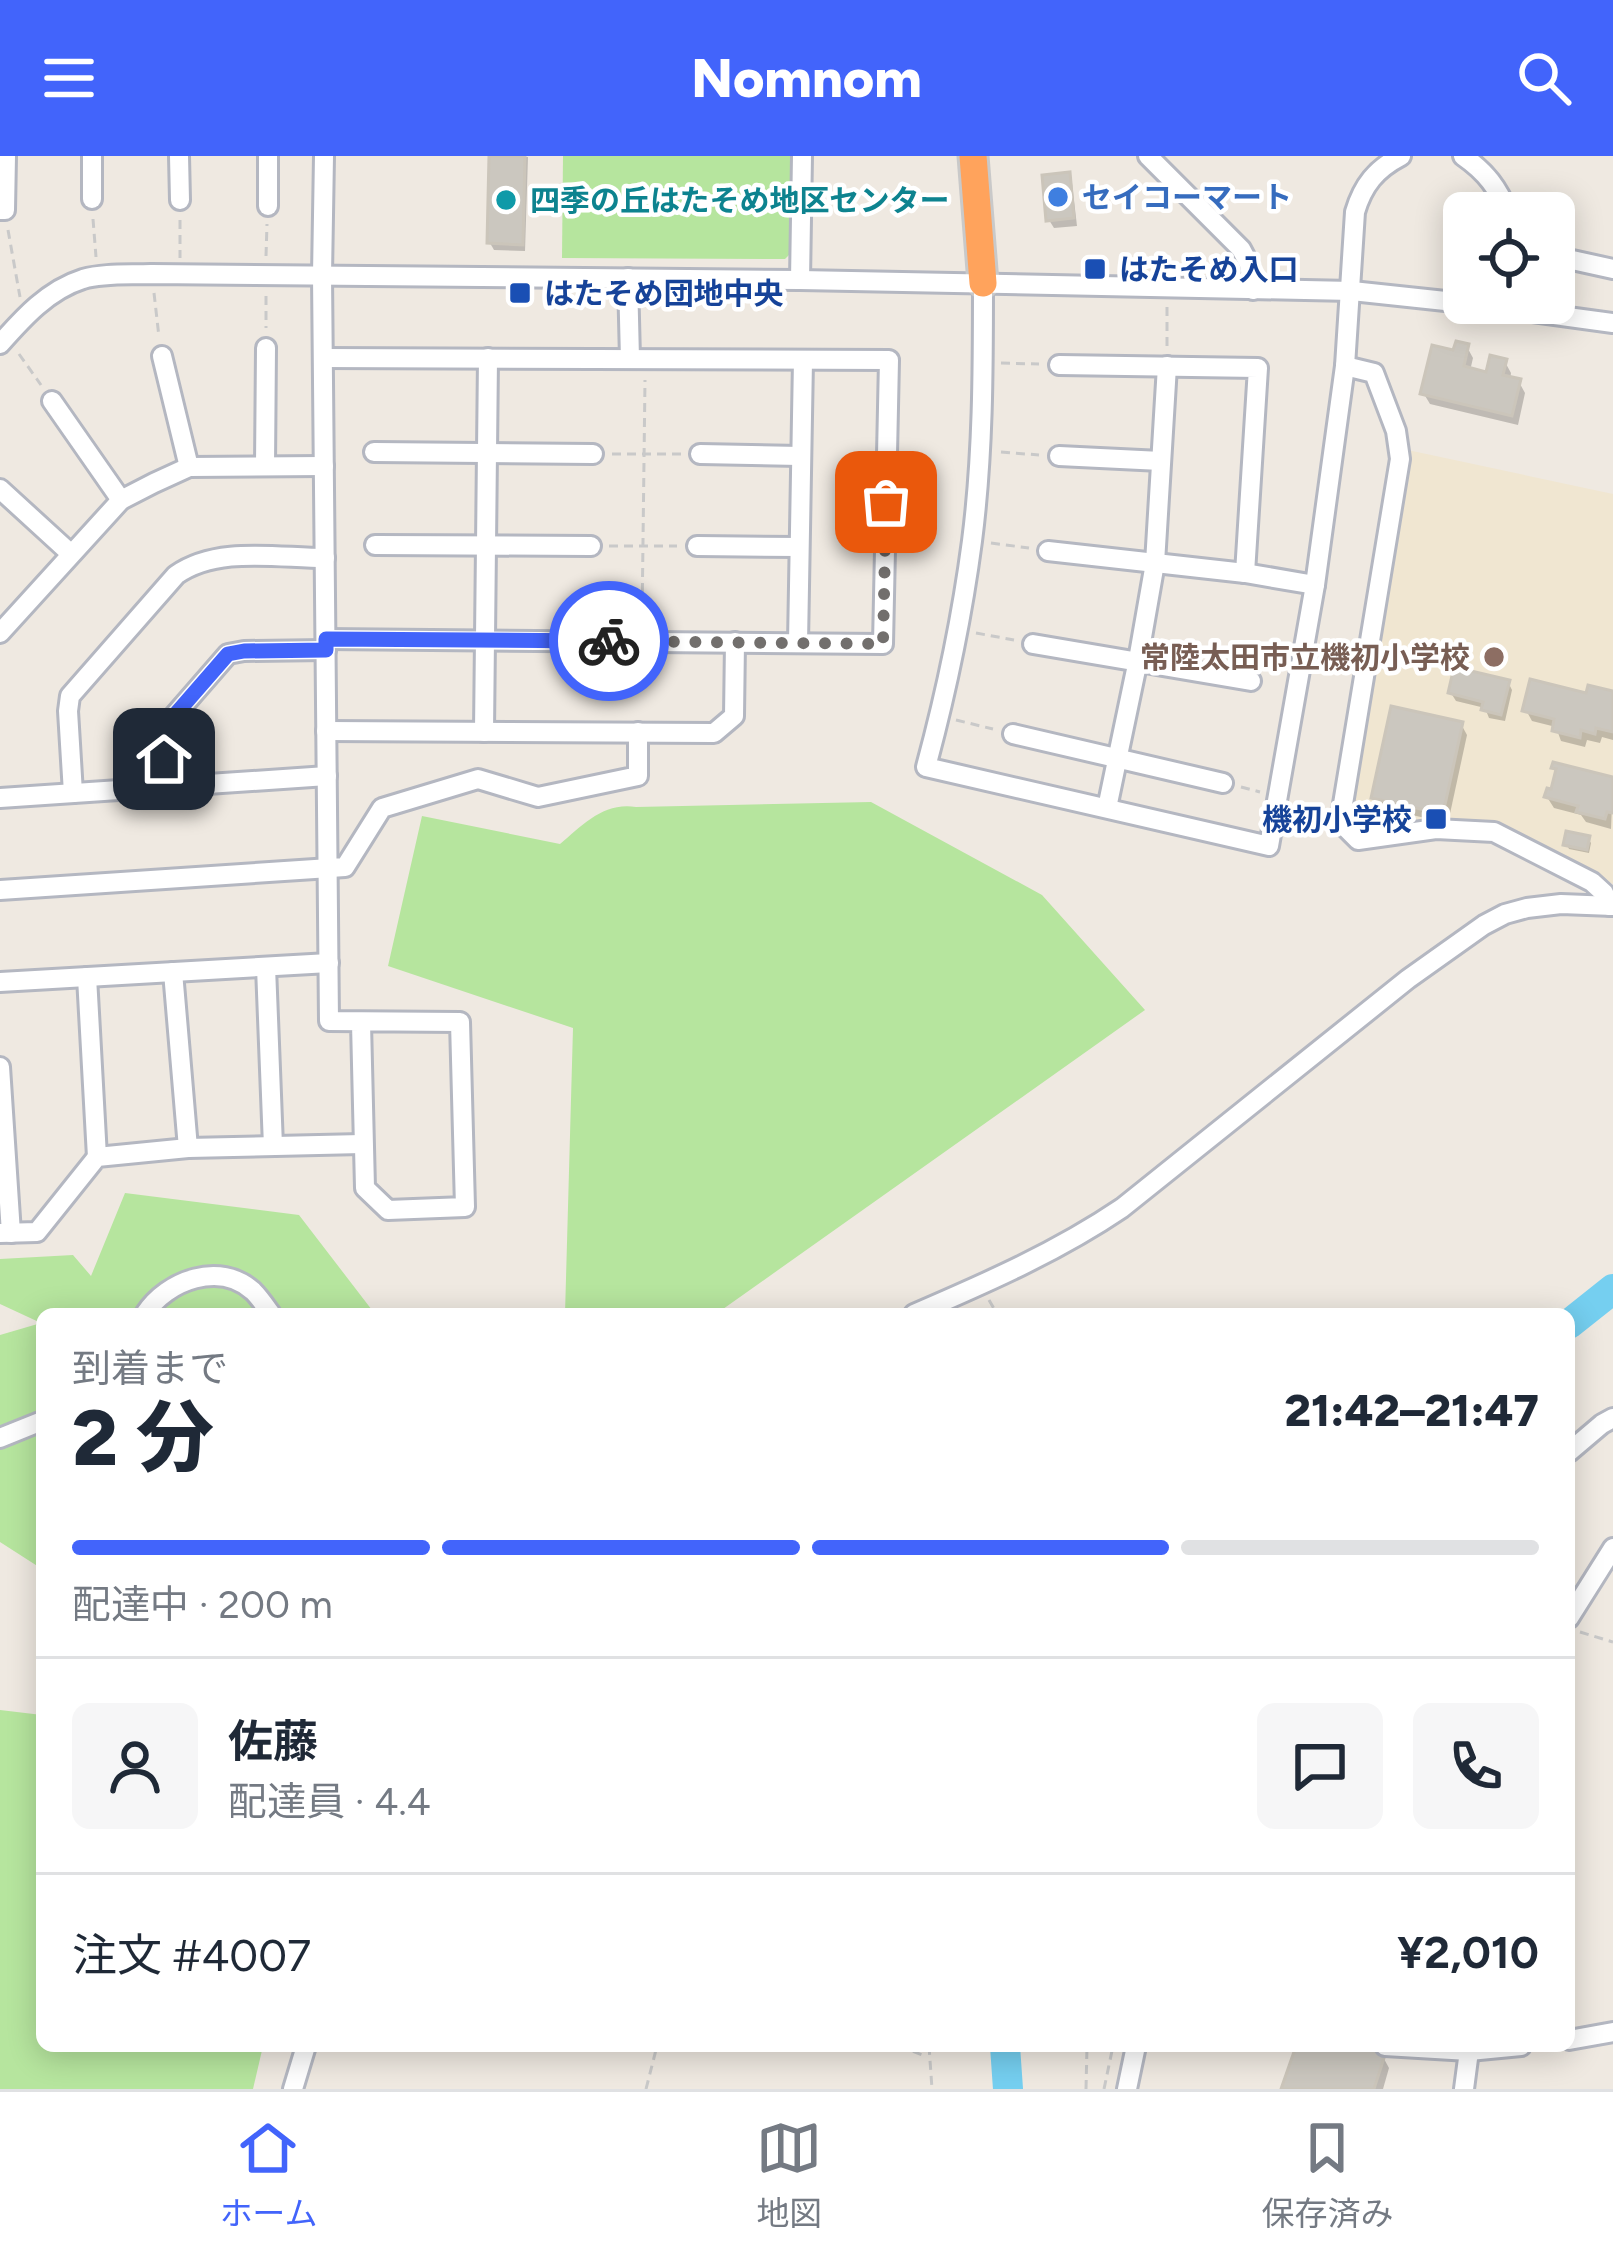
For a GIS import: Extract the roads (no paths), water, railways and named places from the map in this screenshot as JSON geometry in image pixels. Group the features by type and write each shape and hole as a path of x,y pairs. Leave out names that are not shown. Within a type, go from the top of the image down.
{"highway":[{"path":"973,156 983,284"}],"street":[{"path":"3,210 6,156"},
{"path":"92,156 92,199"},
{"path":"179,156 180,200"},
{"path":"268,156 268,206"},
{"path":"324,156 329,1021 460,1022 466,1208 388,1210 364,1188 361,1023"},
{"path":"800,280 802,156"},
{"path":"1148,156 1241,249 1253,290"},
{"path":"983,284 980,450 972,540 926,767 1269,846 1315,585 1345,366 1352,232 1360,195 1369,179 1401,156"},
{"path":"1463,156 1488,175 1499,192"},
{"path":"1575,260 1613,268"},
{"path":"3,340 29,310 80,280 151,274 1352,291 1443,301"},
{"path":"628,278 638,359"},
{"path":"1575,318 1613,323"},
{"path":"265,465 266,348"},
{"path":"162,356 189,467"},
{"path":"167,787 161,731 228,654 326,645 485,640 883,644 889,360 323,358"},
{"path":"484,732 488,358"},
{"path":"798,643 803,360"},
{"path":"1059,365 1258,368 1246,573"},
{"path":"1107,808 1155,563 1167,366"},
{"path":"927,1308 1048,1254 1105,1219 1408,979 1484,926 1527,908 1611,906 1592,881 1494,832 1436,829 1368,840 1358,839 1347,829 1341,816 1400,460 1396,431 1374,373 1345,366"},
{"path":"52,401 121,500"},
{"path":"374,452 592,454"},
{"path":"700,454 800,456"},
{"path":"1059,456 1161,460"},
{"path":"0,633 7,610 121,500 189,467 324,466"},
{"path":"0,489 70,553"},
{"path":"375,545 591,546"},
{"path":"697,546 799,548"},
{"path":"1048,551 1315,585"},
{"path":"73,793 70,696 176,575 193,563 221,557 325,558"},
{"path":"326,731 714,733 734,716 735,643"},
{"path":"1033,644 1251,681"},
{"path":"0,890 345,867 382,808 478,779 538,797 638,776 638,731"},
{"path":"1013,734 1223,783"},
{"path":"0,798 327,776"},
{"path":"0,982 329,963"},
{"path":"266,967 273,1146"},
{"path":"173,972 188,1148"},
{"path":"0,1067 6,1233 37,1232 97,1156 87,977"},
{"path":"97,1156 188,1148 362,1144"},
{"path":"149,1308 178,1284 206,1275 234,1280 252,1290 266,1308"},
{"path":"1575,1447 1613,1418"},
{"path":"0,1438 36,1423"},
{"path":"1575,1608 1613,1548"},
{"path":"1575,2039 1613,2032"},
{"path":"293,2089 304,2052"},
{"path":"1127,2089 1135,2052"},
{"path":"1464,2089 1469,2052"}],"waterway":[{"path":"1575,1319 1613,1289"},
{"path":"1005,2052 1008,2089"}],"place":[{"name":"セイコーマート","path":"1058,197"},
{"name":"四季の丘はたそめ地区センター","path":"506,200"},
{"name":"はたそめ入口","path":"1095,269"},
{"name":"はたそめ団地中央","path":"520,293"},
{"name":"常陸太田市立機初小学校","path":"1494,657"},
{"name":"機初小学校","path":"1436,819"}]}
